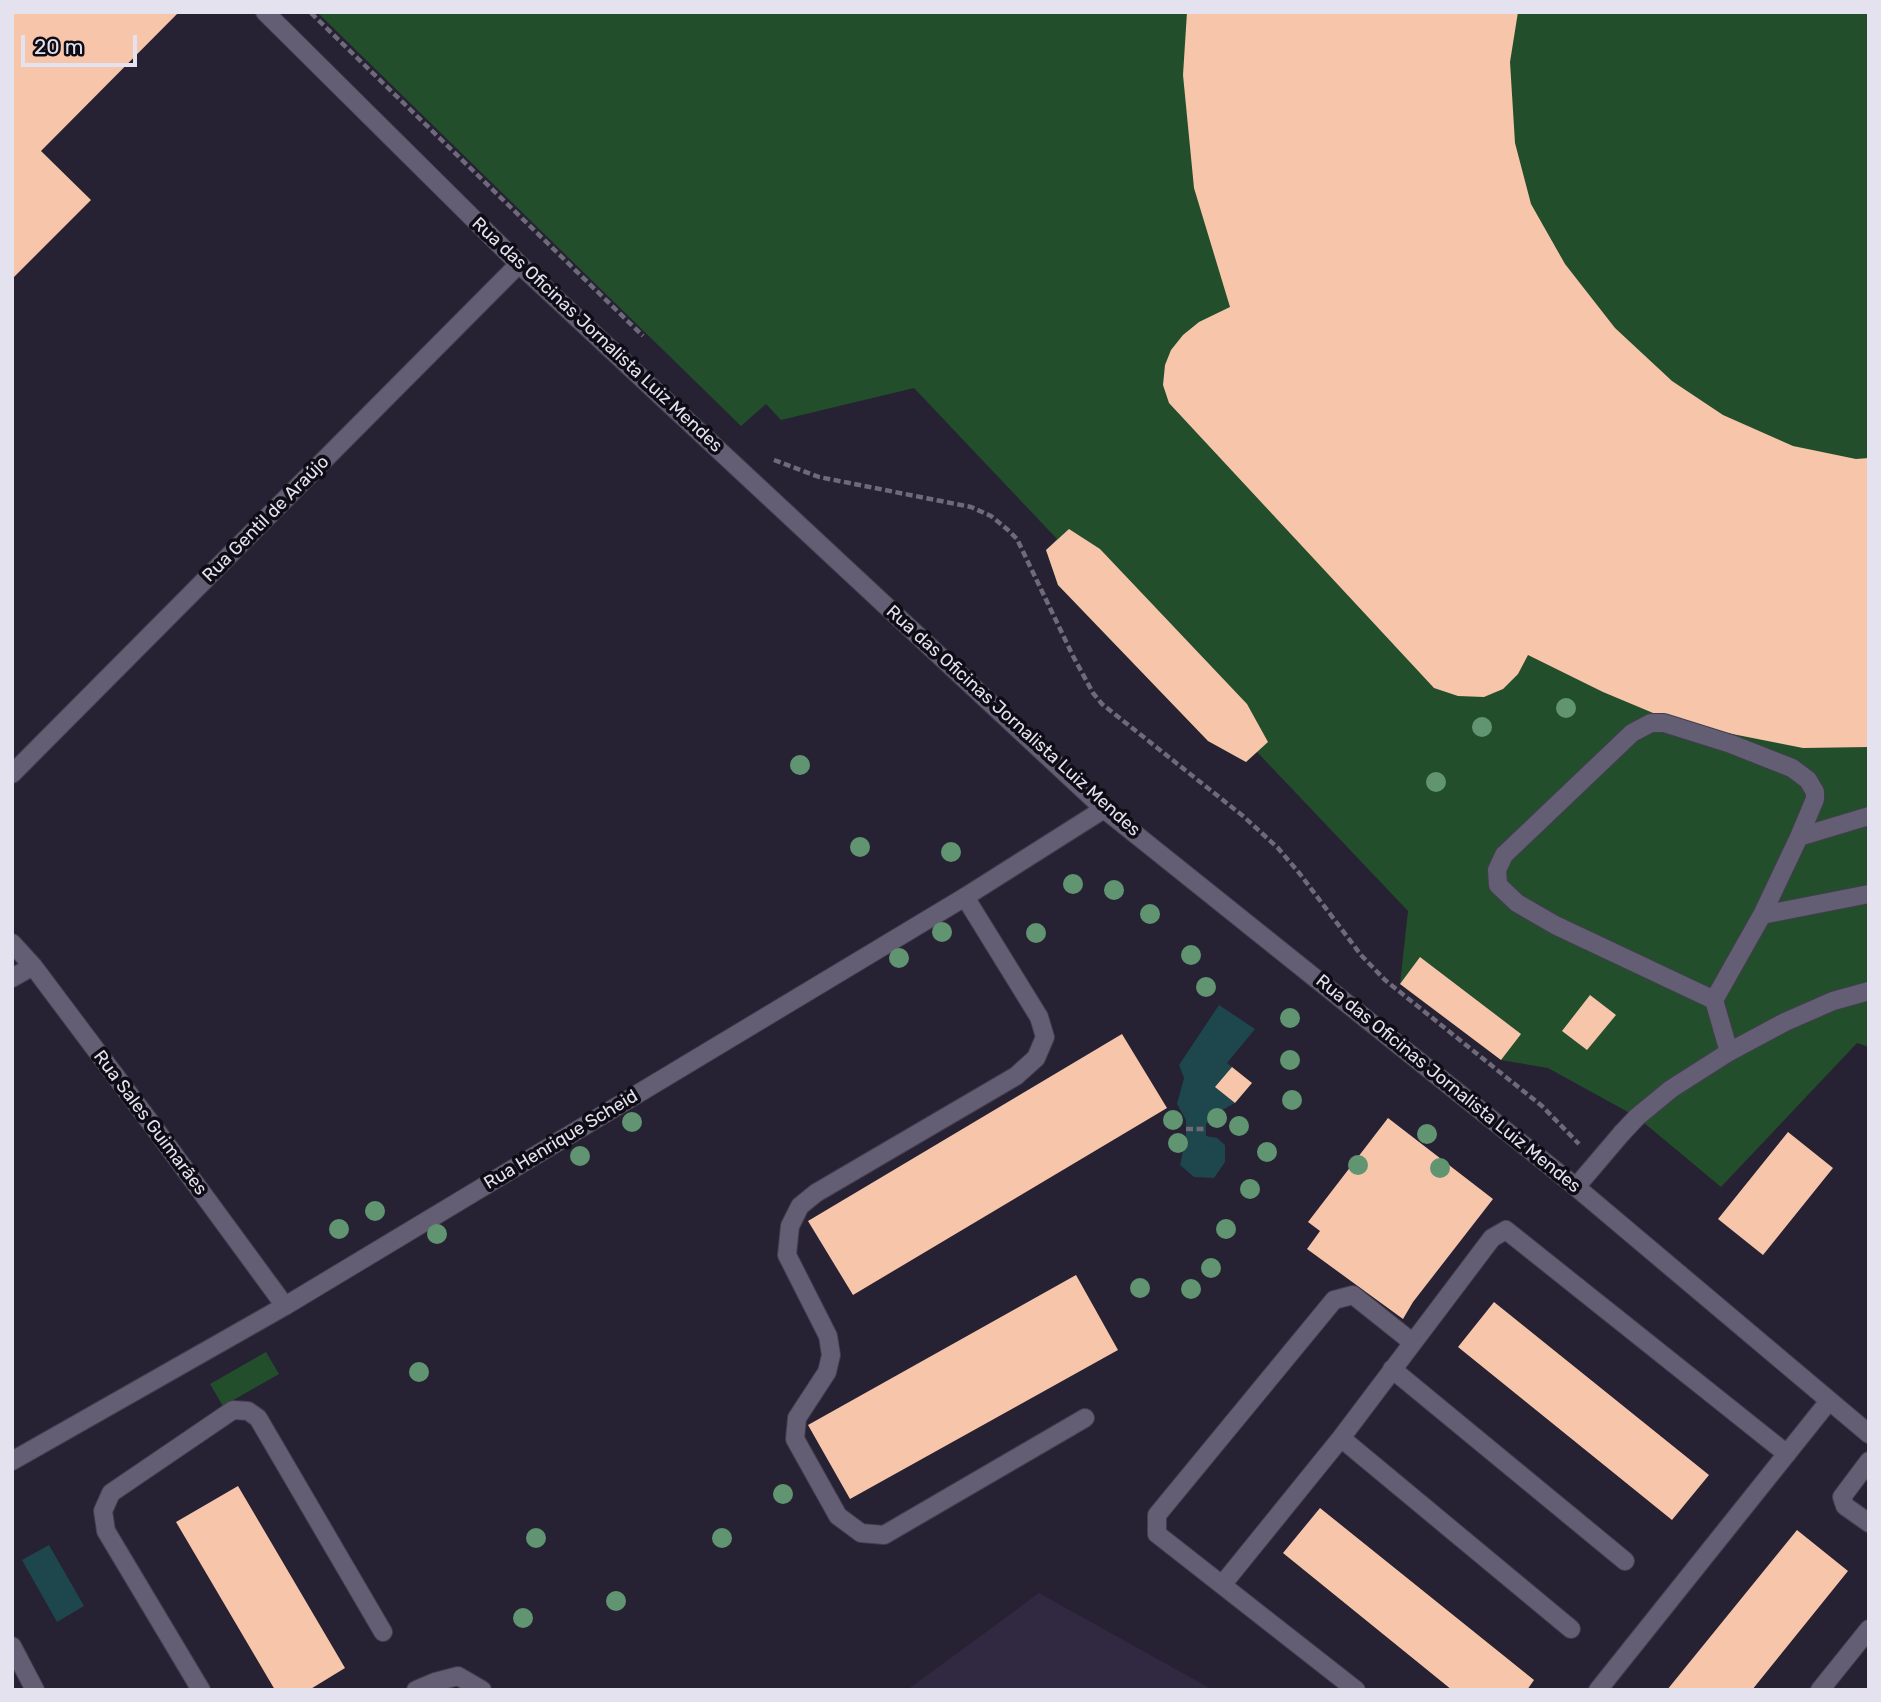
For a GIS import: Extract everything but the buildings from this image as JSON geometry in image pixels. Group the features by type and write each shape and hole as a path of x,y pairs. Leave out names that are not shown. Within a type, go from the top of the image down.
{"street":[{"name":"Rua das Oficinas Jornalista Luiz Mendes","path":"265,12 519,264 1104,809 1576,1187 1869,1434"},
{"name":"Rua Gentil de Araújo","path":"12,775 519,264"},
{"path":"1714,1000 1555,925 1517,904 1498,885 1497,870 1504,855 1632,733 1651,723 1664,723 1731,744 1792,768 1808,780 1815,792 1815,799 1799,837 1762,915 1714,1000 1729,1052"},
{"name":"Rua Henrique Scheid","path":"12,1461 285,1306 965,897 1104,809"},
{"path":"1799,837 1869,816"},
{"path":"1762,915 1869,894"},
{"path":"965,897 1039,1017 1045,1037 1036,1058 1016,1076 816,1193 800,1206 790,1226 787,1255 828,1336 831,1354 827,1372 797,1418 795,1439 838,1516 861,1533 884,1535 1084,1418"},
{"name":"Rua Sales Guimarães","path":"12,943 33,966 285,1306"},
{"path":"12,978 33,966"},
{"path":"1576,1187 1637,1116 1671,1089 1729,1052 1785,1022 1833,1001 1869,991"},
{"path":"1222,1585 1341,1438 1492,1238 1506,1230 1787,1454"},
{"path":"1356,1690 1157,1534 1157,1516 1334,1300 1353,1295 1412,1342"},
{"path":"1392,1368 1625,1561"},
{"path":"1598,1690 1829,1401"},
{"path":"201,1690 106,1531 103,1511 111,1493 233,1410 248,1411 258,1418 383,1632"},
{"path":"1341,1438 1571,1629"},
{"path":"1869,1461 1842,1497 1845,1506 1869,1523"},
{"path":"1820,1690 1869,1629"},
{"path":"12,1646 35,1690"},
{"path":"416,1690 458,1676 482,1690"}],"path":[{"path":"310,12 646,340"},
{"path":"770,456 780,464 819,477 971,507 991,516 1008,530 1017,540 1073,656 1102,704 1243,816 1278,848 1360,955 1385,980 1542,1106 1597,1161"},
{"path":"1186,1129 1206,1129"}],"shaded area":[{"path":"1219,1005 1255,1029 1227,1063 1232,1067 1216,1087 1235,1103 1217,1113 1206,1124 1206,1136 1217,1138 1225,1145 1225,1162 1214,1178 1194,1177 1180,1165 1186,1137 1186,1120 1177,1104 1184,1078 1179,1065"},
{"path":"49,1545 84,1606 57,1622 22,1560"},
{"path":"1039,1593 1213,1690 907,1690"}],"green space":[{"path":"317,12 1869,12 1869,1047 1857,1043 1721,1187 1637,1117 1548,1068 1501,1060 1400,984 1408,911 1257,752 1246,762 1208,741 1058,585 1046,550 1057,539 914,388 781,420 766,404 741,426"},
{"path":"266,1352 279,1374 223,1406 210,1384"}]}
